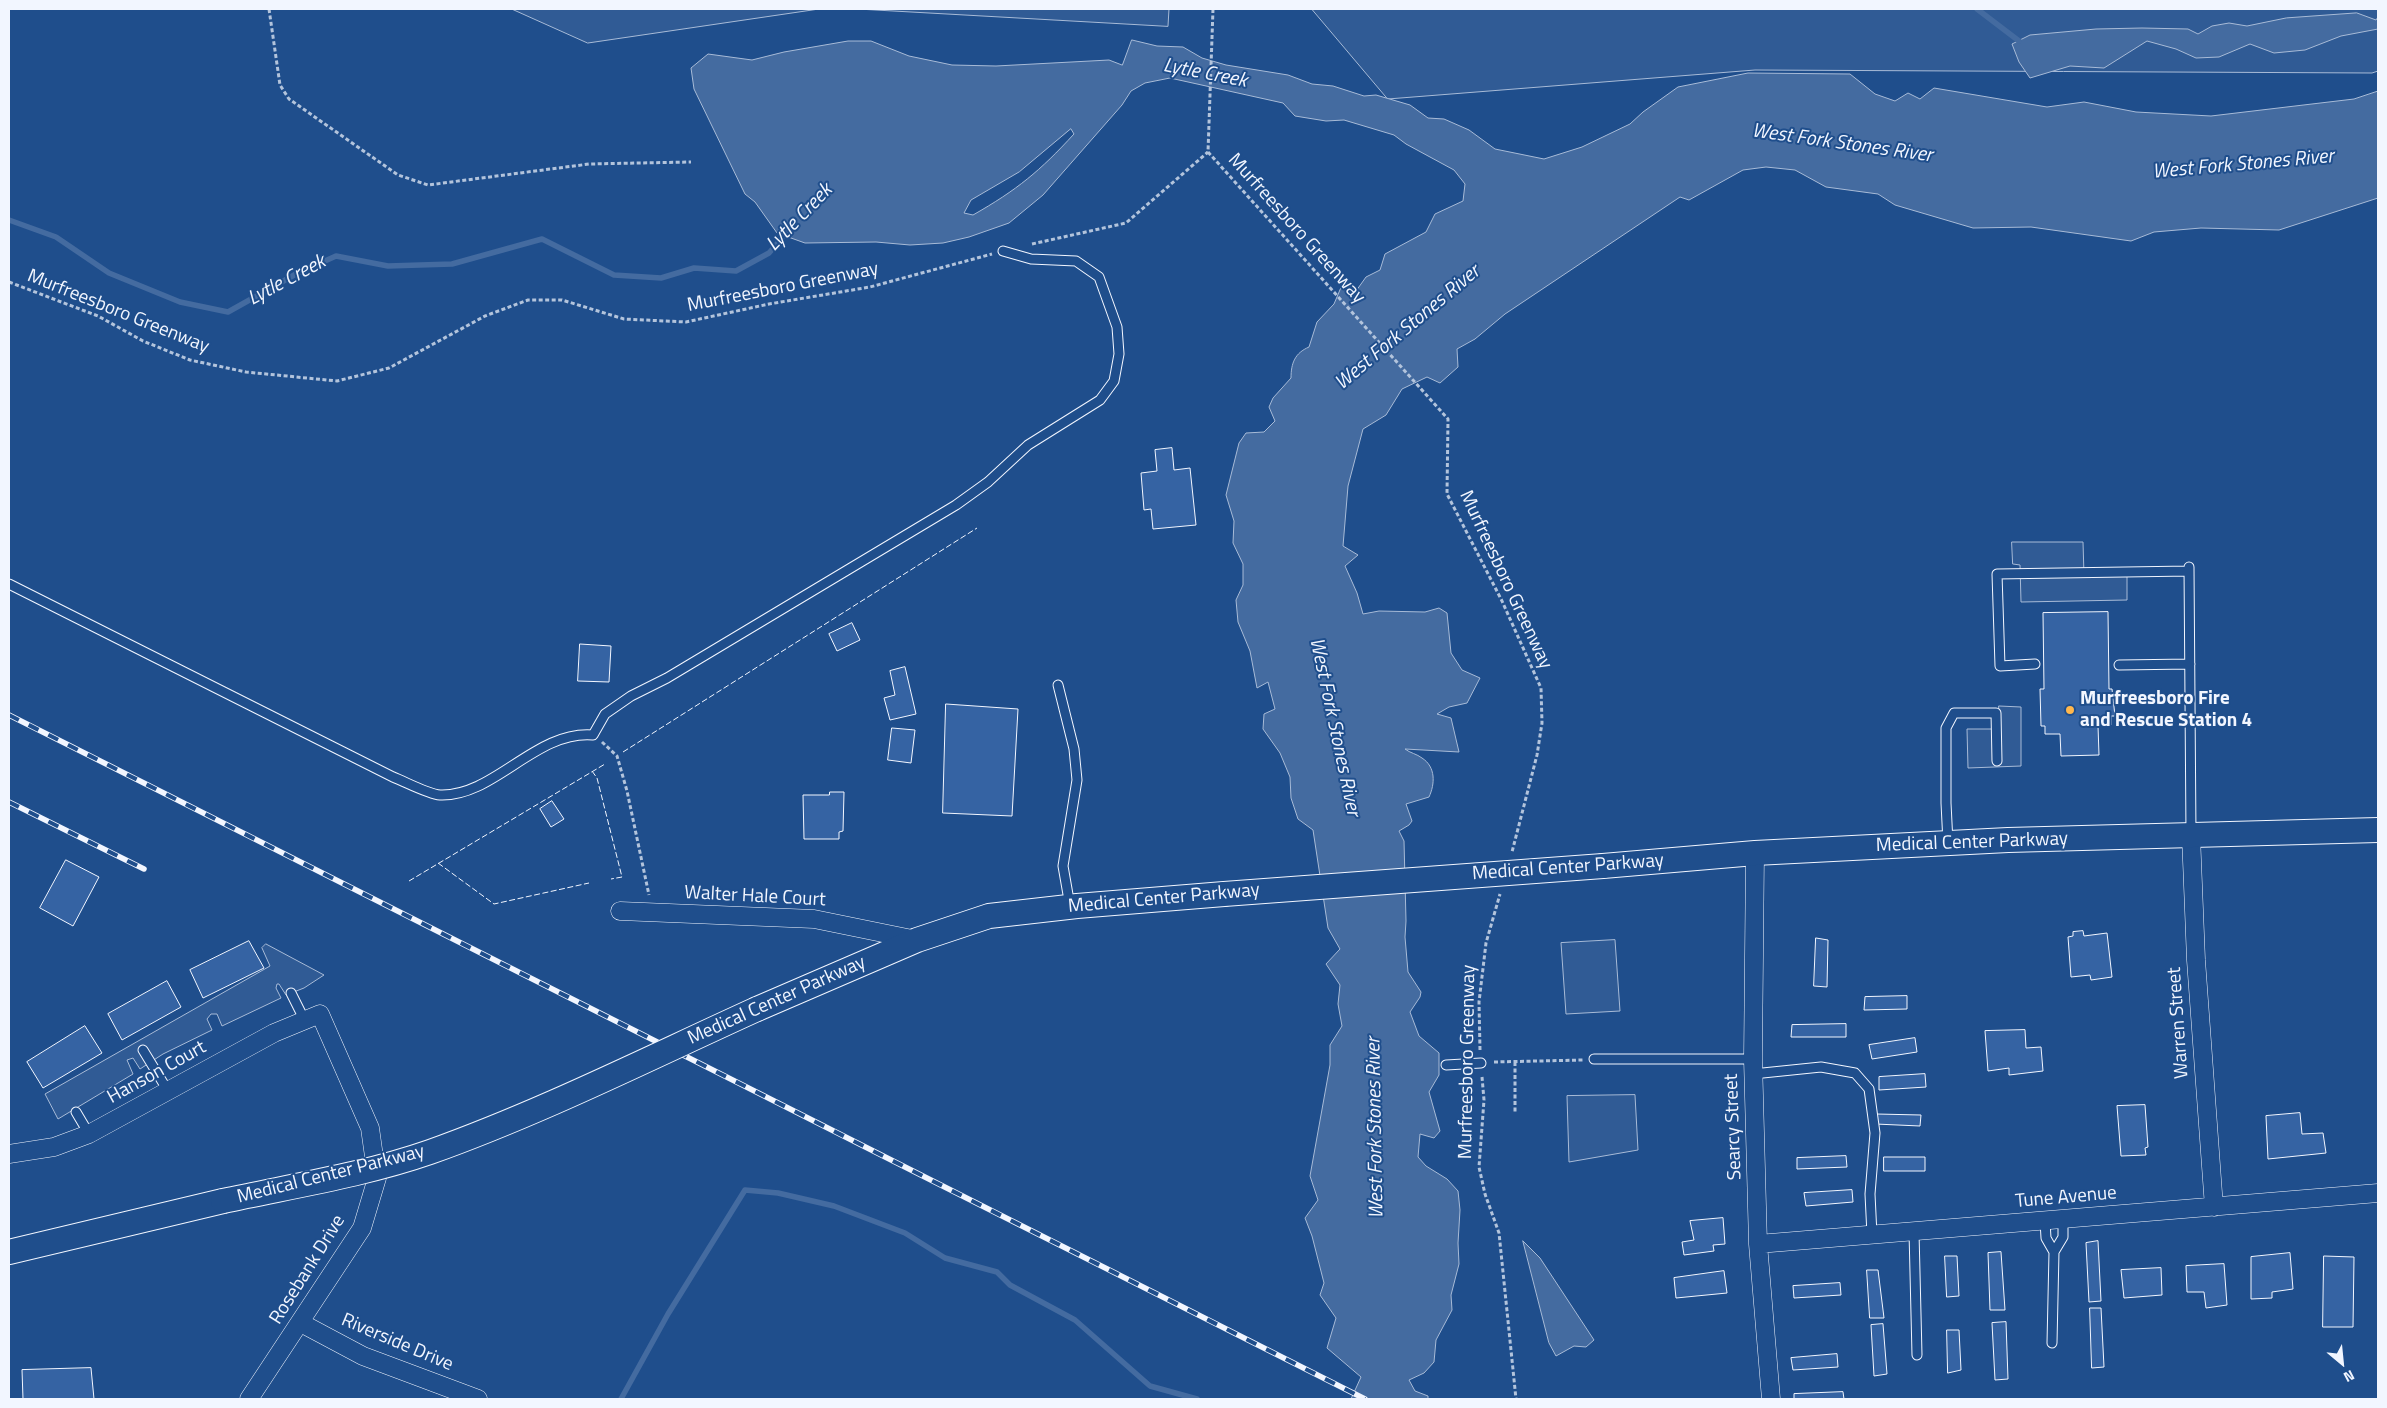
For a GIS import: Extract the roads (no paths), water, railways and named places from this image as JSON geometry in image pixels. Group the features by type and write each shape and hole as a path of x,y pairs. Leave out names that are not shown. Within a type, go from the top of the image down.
{"main road":[{"name":"Medical Center Parkway","path":"9,1252 223,1201 349,1174 429,1152 529,1113 756,1009 917,940 990,916 1070,906 1755,854 1948,843 2378,830"}],"street":[{"name":"Warren Street","path":"2191,835 2196,960 2214,1207"},
{"name":"Searcy Street","path":"1755,854 1753,1067 1758,1244 1770,1399"},
{"name":"Walter Hale Court","path":"620,911 814,919 917,940"},
{"name":"Hanson Court","path":"9,1154 54,1147 89,1134 274,1033 312,1018"},
{"name":"Rosebank Drive","path":"249,1399 362,1228 377,1178 370,1128 312,1018"},
{"name":"Tune Avenue","path":"1758,1244 2378,1193"},
{"name":"Riverside Drive","path":"301,1323 362,1356 478,1399"}],"lane":[{"path":"9,584 393,777 439,795 457,793 486,782 536,751 565,737 581,734 593,735 605,714 631,696 667,678 956,505 988,482 1028,445 1100,400 1114,381 1119,354 1117,327 1099,278 1076,261 1031,259 1003,251"},
{"path":"2034,664 2000,666 1997,574 2189,568 2191,835"},
{"path":"2118,665 2190,664"},
{"path":"1058,685 1074,749 1076,780 1063,866 1070,906"},
{"path":"1948,843 1946,728 1954,713 1996,713 1997,761"},
{"path":"291,993 312,1018"},
{"path":"144,1050 168,1091"},
{"path":"1594,1059 1753,1067 1821,1067 1855,1073 1869,1089 1875,1133 1870,1194 1872,1235"},
{"path":"1446,1065 1481,1063"},
{"path":"76,1112 89,1134"},
{"path":"2052,1343 2054,1252 2063,1237 2063,1220"},
{"path":"2044,1221 2046,1238 2054,1252"},
{"path":"1914,1232 1917,1355"}],"water":[{"path":"2357,13 2376,20 2378,17 2378,29 2341,36 2305,50 2274,53 2250,44 2219,57 2196,58 2176,49 2147,41 2104,68 2070,66 2030,78 2019,62 2012,44 2030,35 2096,29 2188,29 2198,34 2212,26 2229,23 2247,26 2286,18"},
{"name":"West Fork Stones River","path":"1132,40 1157,46 1183,47 1202,58 1226,65 1288,75 1312,84 1333,86 1364,96 1376,95 1410,105 1428,118 1444,119 1469,130 1495,149 1544,159 1582,147 1630,124 1643,112 1678,87 1748,73 1850,74 1875,94 1895,101 1908,93 1920,99 1934,88 2047,107 2084,102 2136,112 2211,116 2354,99 2378,91 2378,198 2279,230 2201,228 2154,232 2131,241 2031,227 1973,228 1895,205 1878,194 1826,187 1795,170 1766,167 1743,170 1689,200 1680,197 1505,314 1475,339 1457,349 1458,367 1440,383 1427,377 1402,389 1386,415 1363,429 1348,486 1343,546 1358,555 1345,566 1357,593 1363,614 1379,611 1425,612 1439,608 1447,613 1451,653 1462,670 1480,678 1467,703 1449,707 1437,714 1451,718 1459,752 1405,749 1427,762 1432,771 1433,781 1429,797 1406,804 1412,821 1399,831 1404,841 1405,937 1408,972 1421,992 1420,997 1410,1012 1419,1036 1439,1053 1439,1075 1429,1092 1440,1131 1434,1138 1420,1134 1418,1157 1426,1166 1447,1179 1458,1191 1460,1210 1459,1264 1451,1295 1452,1310 1436,1340 1434,1362 1424,1373 1409,1380 1415,1391 1428,1396 1428,1399 1351,1399 1361,1377 1327,1348 1336,1318 1320,1295 1324,1283 1312,1236 1305,1218 1318,1200 1310,1176 1330,1065 1330,1045 1342,1026 1338,1004 1340,985 1326,964 1340,949 1328,928 1313,830 1298,819 1291,798 1290,777 1280,753 1263,729 1264,714 1275,709 1268,682 1257,688 1250,651 1238,622 1236,600 1243,585 1243,564 1233,543 1234,521 1226,495 1239,443 1246,433 1264,432 1275,421 1269,407 1273,398 1291,378 1292,368 1297,355 1309,347 1317,322 1334,304 1342,285 1356,291 1366,277 1380,270 1385,254 1426,232 1435,214 1463,201 1465,184 1454,170 1406,144 1394,135 1344,120 1326,121 1295,116 1283,103 1170,78 1145,83 1131,91 1122,105 1043,195 1009,223 969,237 943,243 910,245 876,242 805,243 777,233 755,202 745,194 694,89 691,68 708,54 752,60 784,52 848,41 871,41 909,56 952,65 996,66 1109,60 1122,65","holes":["1071,129 1074,134 1039,169 1003,197 973,215 964,213 971,200 1019,172"]},
{"path":"1523,1241 1540,1258 1594,1340 1586,1347 1574,1346 1556,1356 1549,1343"}],"waterway":[{"path":"1977,9 2019,41"},
{"name":"Lytle Creek","path":"9,220 56,237 109,273 180,302 228,312 296,274 336,256 388,266 452,264 542,239 614,275 661,278 694,268 736,271 769,253 789,230"},
{"path":"621,1399 668,1314 745,1190 778,1193 834,1206 905,1233 945,1258 997,1272 1010,1285 1075,1320 1150,1386 1197,1399"}],"railway":[{"path":"9,715 1365,1399"},
{"path":"9,802 144,869"}],"place":[{"name":"Murfreesboro Fire and Rescue Station 4","path":"2070,710"}]}
